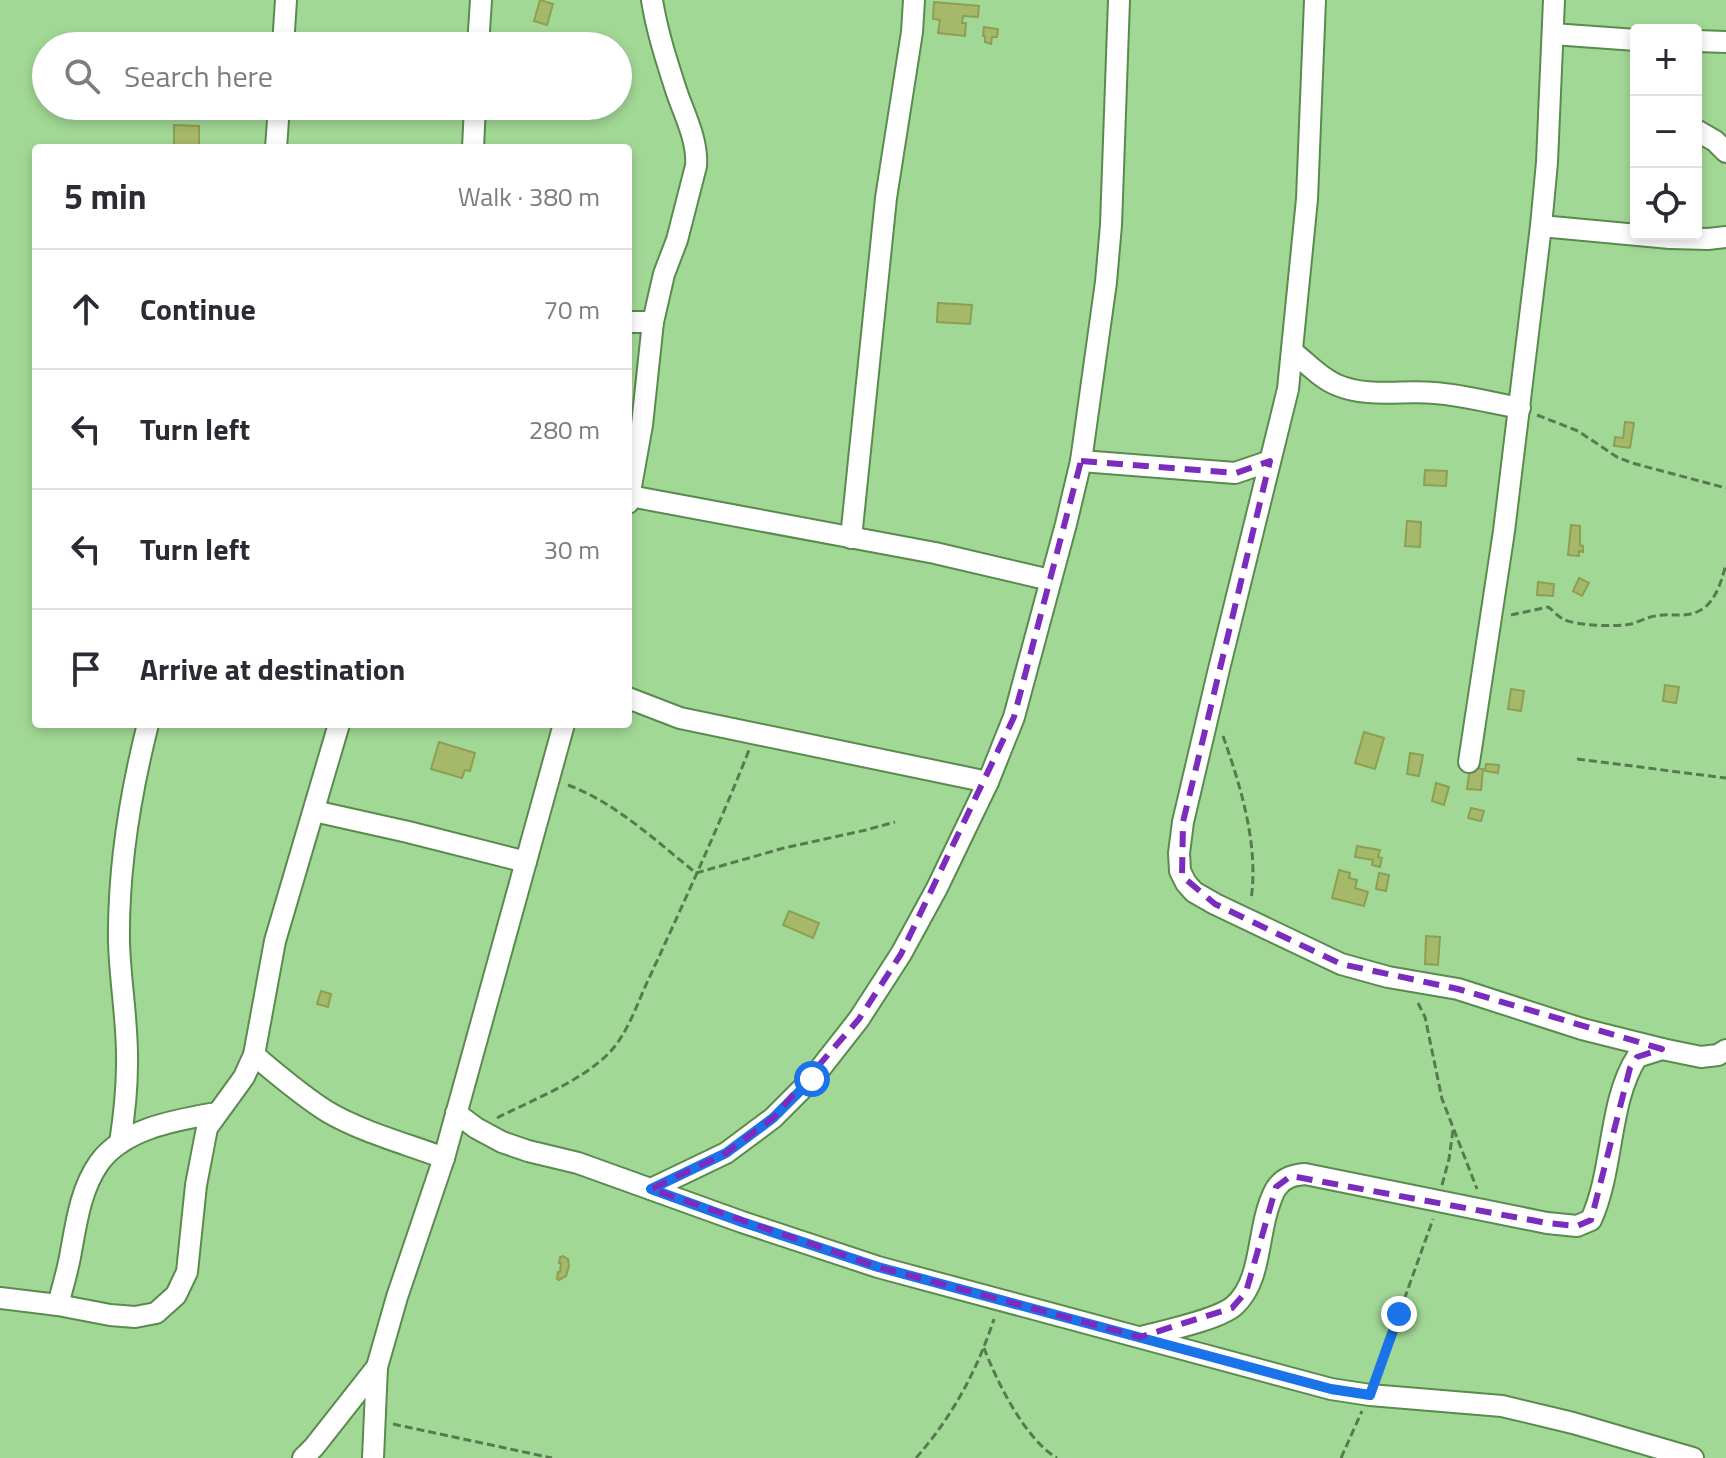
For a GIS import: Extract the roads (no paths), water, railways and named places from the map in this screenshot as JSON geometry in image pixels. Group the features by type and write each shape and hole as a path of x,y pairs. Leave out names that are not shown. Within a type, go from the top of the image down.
{"street":[{"path":"284,32 286,0"},
{"path":"479,32 481,0"},
{"path":"632,482 642,425 653,322 697,158 659,34 652,0"},
{"path":"851,538 886,198 912,32 914,0"},
{"path":"651,1189 726,1153 773,1118 812,1079 859,1019 901,954 937,888 988,782 1014,717 1081,461 1111,225 1119,0"},
{"path":"1315,0 1307,199 1288,389 1183,822 1179,853 1182,876 1194,892 1341,964 1388,977 1458,989 1582,1029 1662,1049 1701,1057 1718,1055 1726,1050"},
{"path":"1469,762 1520,408 1541,226 1554,0"},
{"path":"1553,34 1630,40"},
{"path":"1702,41 1726,42"},
{"path":"276,144 278,120"},
{"path":"473,144 474,120"},
{"path":"1702,133 1726,152"},
{"path":"1541,226 1670,238 1726,237"},
{"path":"632,322 653,322"},
{"path":"1293,352 1321,376 1350,389 1437,393 1520,408"},
{"path":"1081,461 1235,473 1270,461"},
{"path":"632,500 935,553 1050,580"},
{"path":"632,700 680,718 988,782"},
{"path":"120,1143 127,1061 119,941 121,886 126,832 147,728"},
{"path":"0,1298 135,1317 156,1313 176,1295 187,1272 200,1157 207,1128 244,1077 254,1055 275,941 338,728"},
{"path":"373,1458 377,1367 444,1158 563,728"},
{"path":"314,811 526,862"},
{"path":"1140,1337 1199,1322 1232,1308 1246,1292 1255,1269 1264,1217 1276,1187 1291,1176 1305,1174 1547,1223 1577,1226 1591,1220 1599,1202 1618,1109 1630,1068 1637,1057 1662,1049"},
{"path":"254,1055 329,1112 382,1136 444,1158"},
{"path":"58,1305 86,1187 100,1161 120,1143 158,1126 216,1113"},
{"path":"456,1113 502,1142 578,1163 878,1267 1319,1386 1370,1395 1502,1406 1693,1458"},
{"path":"303,1458 377,1367"}]}
